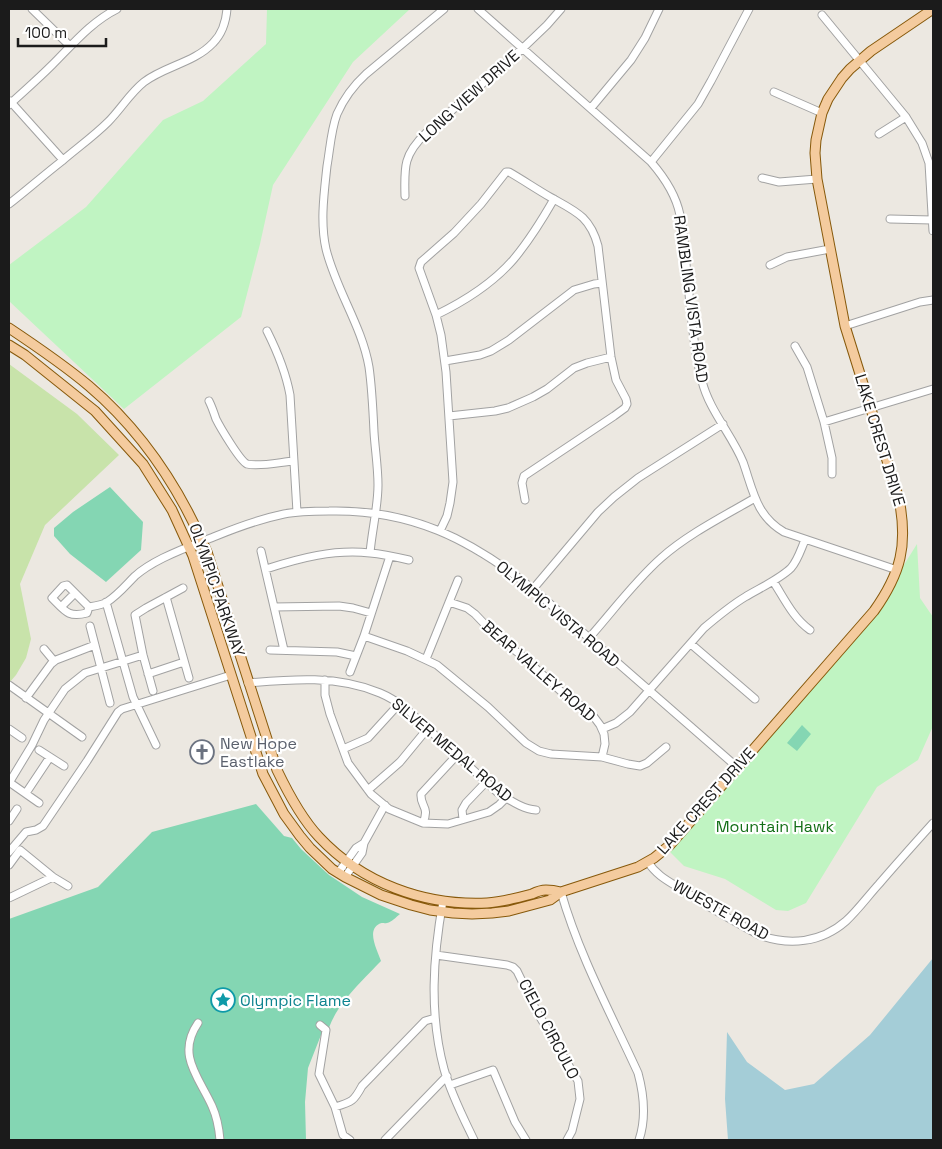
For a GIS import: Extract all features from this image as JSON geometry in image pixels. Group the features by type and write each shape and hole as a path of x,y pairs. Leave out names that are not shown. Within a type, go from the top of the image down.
{"main road":[{"name":"LAKE CREST DRIVE","path":"342,875 387,897 411,905 442,912 492,914 550,900 561,892 638,867 659,854 681,833 874,611 887,591 897,570 902,553 902,512 845,326 817,179 816,140 822,113 835,87 842,78 871,51 931,11"},
{"name":"OLYMPIC PARKWAY","path":"9,328 107,402 155,458 184,502 208,554 277,770 297,808 319,837 349,864"},
{"name":"OLYMPIC PARKWAY","path":"9,345 95,411 142,464 168,503 196,565 263,774 284,814 310,848 332,869 342,875"},
{"name":"LAKE CREST DRIVE","path":"349,864 386,885 415,895 443,901 472,904 491,903 546,890 561,892"}],"street":[{"path":"32,9 70,46"},
{"path":"62,160 10,103 43,74 96,22 118,9"},
{"path":"9,204 108,122 143,83 157,73 197,57 213,43 225,22 227,9"},
{"path":"370,553 378,478 371,380 359,334 326,250 323,207 329,151 338,113 354,86 444,9"},
{"name":"RAMBLING VISTA ROAD","path":"478,9 651,162 660,172 672,192 680,215 700,371 706,394 742,461 755,498 764,515 772,524 784,532 897,570"},
{"name":"LONG VIEW DRIVE","path":"405,196 405,166 413,146 523,48 561,9"},
{"path":"591,108 631,60 660,9"},
{"path":"651,162 698,104 749,9"},
{"path":"822,15 906,117 922,143 929,163 933,231"},
{"path":"774,92 822,113"},
{"path":"879,134 906,117"},
{"path":"440,531 447,516 453,482 445,361 436,315 419,268 421,262 454,233 481,204 506,172 510,172 573,209 580,214 594,234 598,246 611,357 616,380 627,404 625,408 524,476 522,483 525,500"},
{"path":"762,178 778,182 817,179"},
{"path":"436,315 481,289 509,264 534,232 554,199"},
{"path":"890,219 932,220"},
{"path":"770,265 787,257 830,249"},
{"path":"445,361 480,355 491,351 509,340 574,290 602,283"},
{"path":"845,326 920,302 933,300"},
{"path":"267,331 288,383 297,512"},
{"path":"795,346 807,367 824,422 832,458 832,474"},
{"path":"449,416 508,408 534,397 574,368 611,357"},
{"path":"824,422 933,389"},
{"path":"210,400 222,430 241,460 246,464 294,460"},
{"path":"532,589 598,512 622,490 723,424"},
{"path":"589,638 660,559 698,532 755,498"},
{"name":"OLYMPIC VISTA ROAD","path":"106,602 150,565 202,540 267,518 297,512 341,510 375,513 418,523 455,538 489,556 507,569 737,767"},
{"path":"602,729 623,719 650,691 704,628 743,598 773,581 794,564 805,540"},
{"path":"260,551 266,569 284,650"},
{"path":"266,569 295,560 344,552 370,553 409,560"},
{"path":"350,672 390,556"},
{"path":"426,659 458,580"},
{"path":"773,581 794,615 801,624 810,630"},
{"path":"67,585 89,607 87,613 78,615 68,614 52,598 63,586 67,585"},
{"path":"153,691 135,615 183,588"},
{"path":"61,607 75,593"},
{"path":"166,597 189,678"},
{"path":"89,607 106,602 133,698 156,745"},
{"name":"BEAR VALLEY ROAD","path":"449,602 467,608 475,614 497,636 565,695 594,717 602,729 605,744 602,757"},
{"path":"274,607 340,606 371,614"},
{"path":"90,626 110,703"},
{"path":"364,636 406,650 437,665 481,701 526,743 539,751 551,754 602,757 640,766 647,763 666,748"},
{"path":"691,644 755,699"},
{"path":"26,698 51,664 95,645"},
{"path":"44,649 54,662"},
{"path":"270,650 337,652 356,656"},
{"path":"39,802 9,782 65,688 85,673 143,655"},
{"path":"148,674 184,662"},
{"path":"9,865 11,854 26,832 43,826 118,712 122,709 231,675"},
{"name":"SILVER MEDAL ROAD","path":"248,683 307,679 325,680 363,687 381,693 406,708 498,793 512,802 536,810"},
{"path":"325,680 325,695 330,714 348,763 370,794 385,806 423,823 448,824 489,812 506,798"},
{"path":"9,685 82,738"},
{"path":"343,749 368,738 399,704"},
{"path":"368,790 400,762 428,728"},
{"path":"10,732 22,738"},
{"path":"39,750 64,766"},
{"path":"423,823 426,813 421,794 457,755"},
{"path":"26,793 50,757"},
{"path":"463,820 462,810 466,803 486,782"},
{"path":"342,875 349,864 362,853 364,843 385,806"},
{"path":"9,821 16,809"},
{"name":"WUESTE ROAD","path":"648,862 653,870 704,905 759,935 784,941 810,940 825,934 844,922 933,823"},
{"path":"11,854 20,850 68,886"},
{"path":"9,898 54,877"},
{"path":"561,892 584,957 638,1073 644,1108 642,1131 639,1140"},
{"path":"443,901 433,990 436,1029 450,1085 474,1140"},
{"name":"CIELO CIRCULO","path":"436,956 507,965 517,971 537,1012 578,1081 580,1099 572,1131 567,1140"},
{"path":"335,1107 350,1103 357,1096 362,1086 425,1021 435,1018"},
{"path":"198,1023 191,1035 190,1060 192,1068 216,1116 220,1140"},
{"path":"320,1025 326,1030 319,1074 335,1107 343,1135 350,1140"},
{"path":"450,1085 493,1070 515,1122 526,1140"},
{"path":"385,1140 447,1076"}],"green space":[{"path":"267,9 410,9 353,62 273,185 241,317 124,409 9,301 9,265 86,207 163,120 203,101 266,44"},
{"path":"9,364 77,414 119,455 45,525 20,584 31,639 26,658 9,683"},
{"path":"110,487 143,522 141,550 106,582 70,554 54,536 54,528 73,512"},
{"name":"Mountain Hawk","path":"917,544 920,598 933,617 933,726 918,760 877,787 806,903 788,911 776,910 725,879 684,866 666,848 882,600"},
{"path":"802,725 811,734 797,751 787,743"},
{"path":"256,804 284,836 292,838 329,875 362,897 400,914 391,922 380,923 375,927 373,936 381,961 341,1005 327,1036 321,1035 308,1068 305,1102 306,1140 9,1140 9,919 98,887 152,832"}],"water":[{"path":"933,958 933,1140 728,1140 725,1099 727,1032 747,1062 785,1090 814,1084 870,1035"}],"place":[{"name":"New Hope Eastlake","path":"202,752"},
{"name":"Olympic Flame","path":"223,1000"}]}
